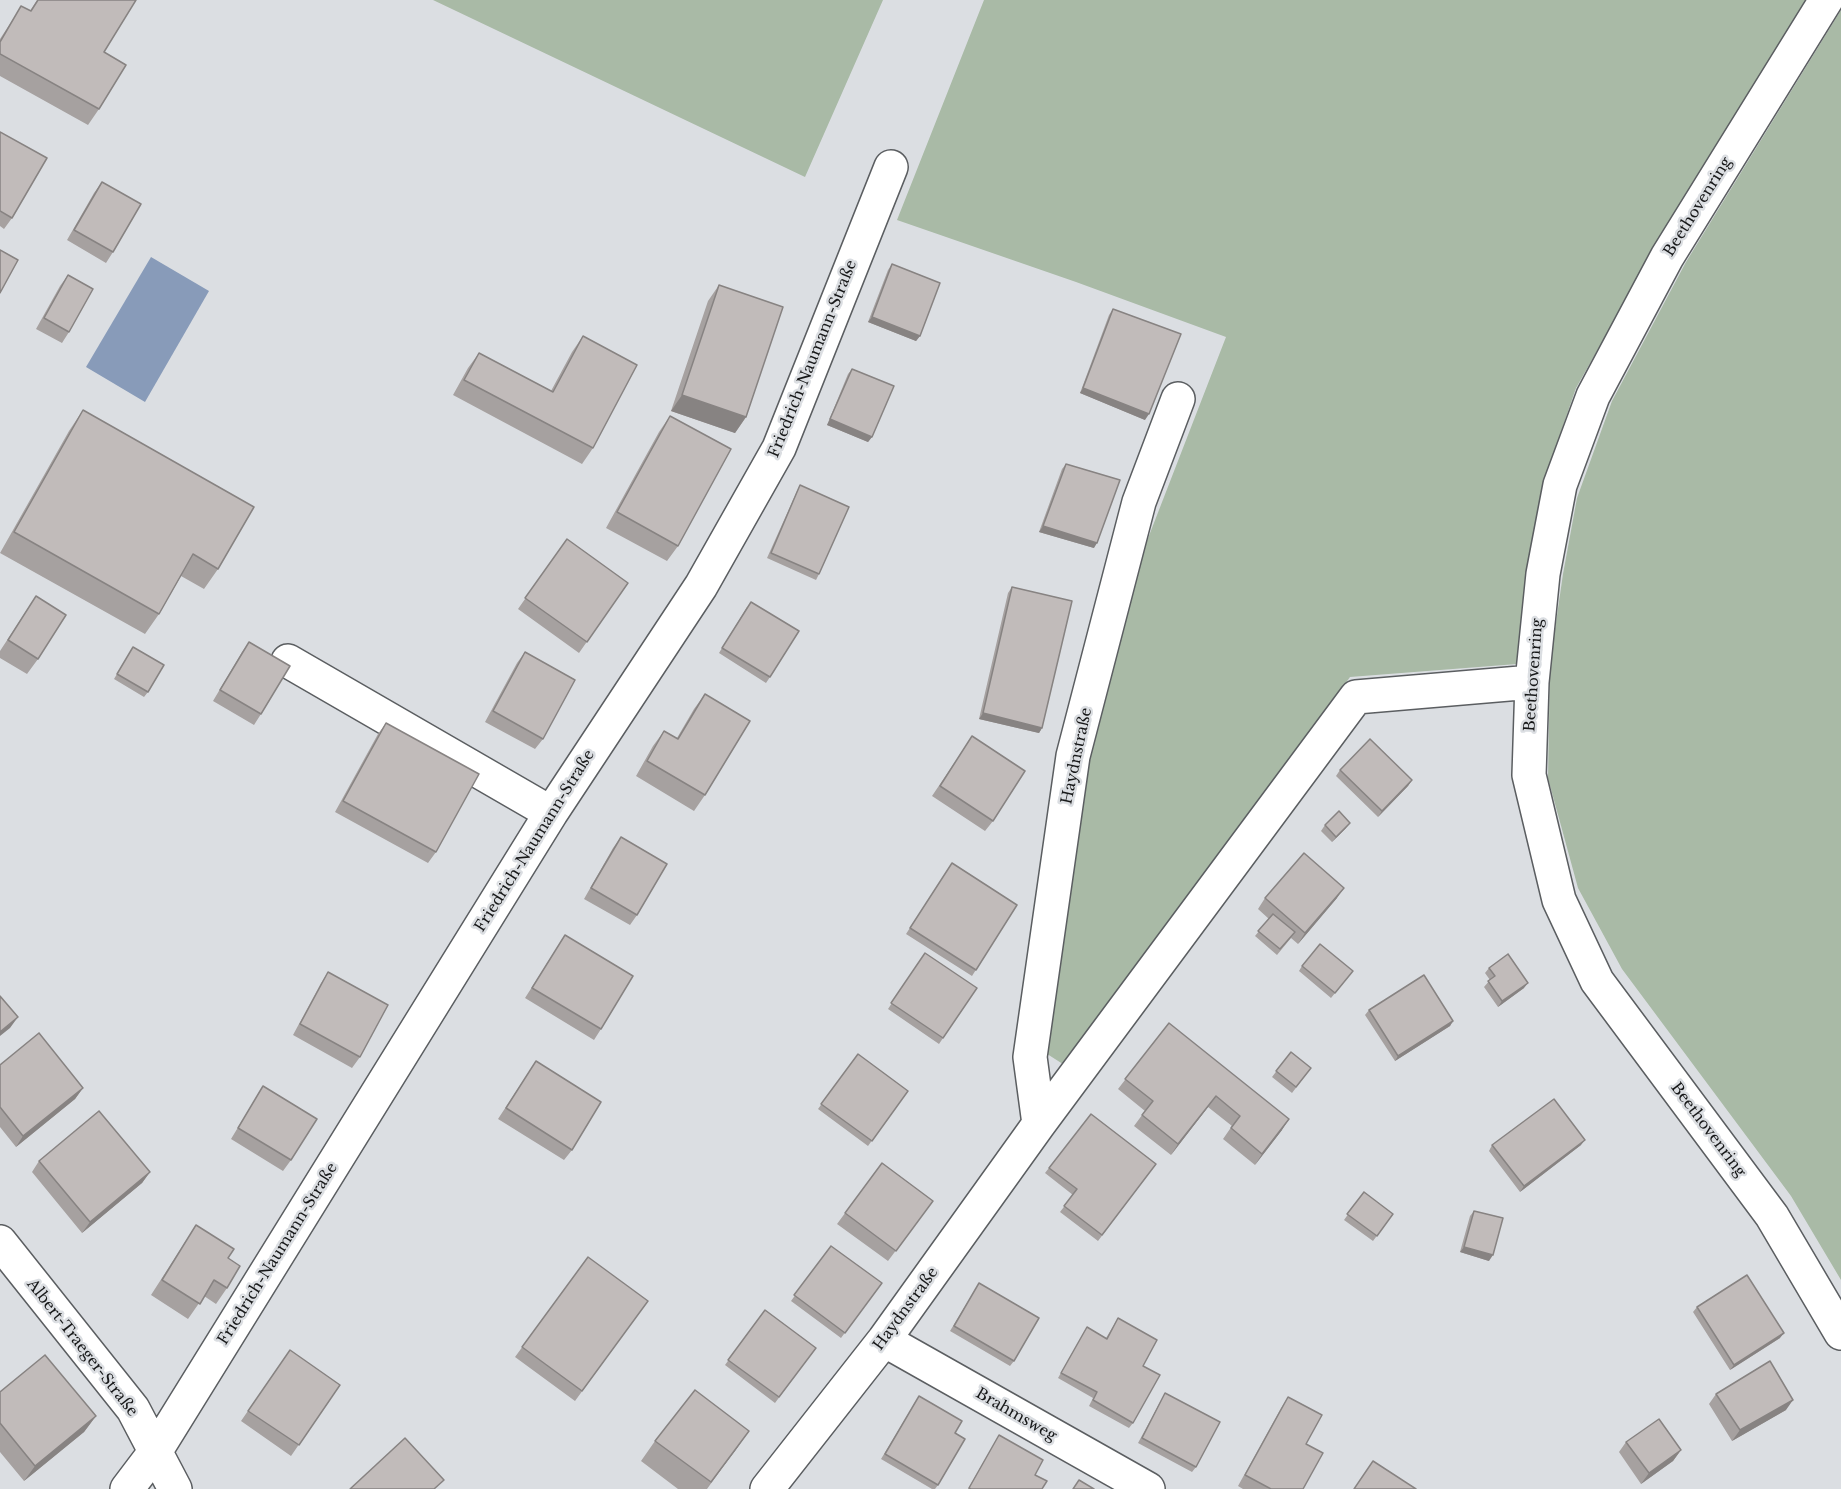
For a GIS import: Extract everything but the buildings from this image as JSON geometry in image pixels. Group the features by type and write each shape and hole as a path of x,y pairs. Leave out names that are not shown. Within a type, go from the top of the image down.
{"street":[{"name":"Beethovenring","path":"1826,0 1667,257 1593,396 1560,485 1543,574 1532,682 1529,775 1559,900 1598,981 1772,1215 1841,1333"},
{"name":"Friedrich-Naumann-Straße","path":"127,1489 155,1452 551,813 701,586 779,448 891,167"},
{"name":"Haydnstraße","path":"1039,1124 1030,1057 1073,756 1139,502 1178,399"},
{"path":"288,662 551,813"},
{"name":"Haydnstraße","path":"767,1489 884,1340 1039,1124 1356,698 1532,682"},
{"name":"Albert-Traeger-Straße","path":"0,1242 133,1409 175,1489"},
{"name":"Brahmsweg","path":"884,1340 1148,1489"}],"green space":[{"path":"433,0 883,0 805,177"},
{"path":"984,0 1806,0 1653,252 1576,388 1542,487 1526,576 1517,664 1350,677 1069,1068 1041,1050 1085,764 1133,577 1226,337 897,220"},
{"path":"1841,10 1841,1280 1791,1196 1622,969 1578,888 1548,778 1550,664 1563,574 1577,498 1612,401 1686,262"}],"water":[{"path":"151,257 209,291 145,402 86,367"}]}
